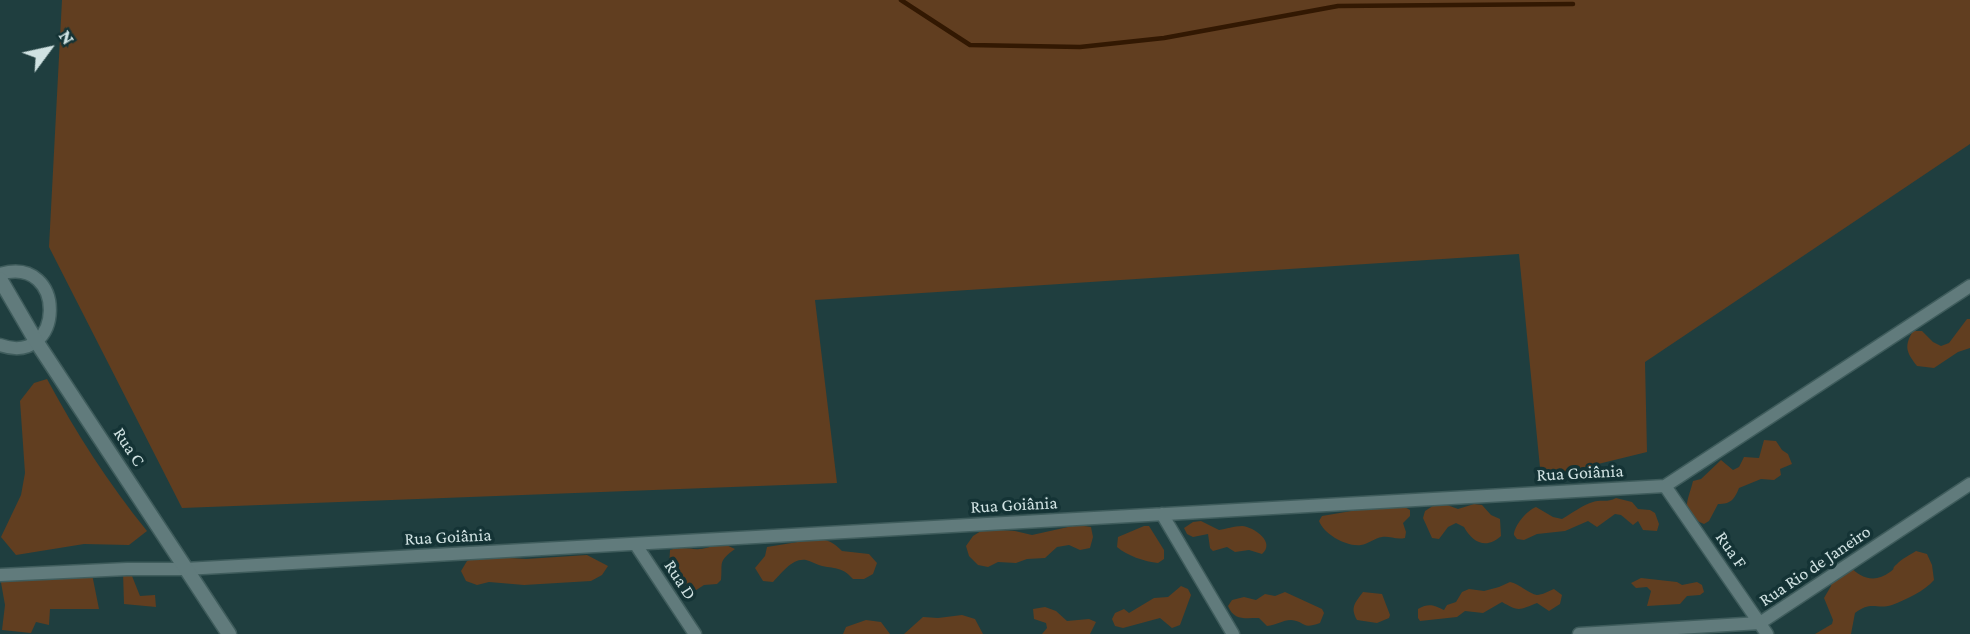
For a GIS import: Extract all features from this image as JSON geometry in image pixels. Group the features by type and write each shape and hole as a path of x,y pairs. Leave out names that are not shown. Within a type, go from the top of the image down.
{"street":[{"path":"0,276 23,272 39,281 45,288 51,306 45,332 36,341 22,347 0,345"},
{"name":"Rua C","path":"0,276 36,341 229,634"},
{"path":"1665,486 1970,286"},
{"name":"Rua Rio de Janeiro","path":"1579,634 1764,629 1970,484"},
{"name":"Rua Goiânia","path":"0,575 185,569 636,545 1665,486"},
{"name":"Rua F","path":"1665,486 1764,629"},
{"path":"1162,514 1233,634"},
{"name":"Rua D","path":"636,545 695,634"}],"shaded area":[{"path":"62,0 1970,0 1970,144 1645,362 1647,452 1541,478 1519,254 815,300 837,483 182,508 49,247"},
{"path":"1967,319 1970,319 1970,348 1958,352 1934,368 1917,366 1908,349 1908,341 1913,331 1922,331 1941,346 1949,343"},
{"path":"47,379 94,458 147,531 129,545 84,544 16,555 1,537 21,495 25,473 20,401 34,383"},
{"path":"1764,440 1776,441 1788,454 1792,464 1780,469 1781,475 1774,480 1761,479 1739,488 1732,500 1718,504 1709,521 1704,524 1691,516 1687,501 1693,481 1701,479 1721,460 1733,470 1739,467 1744,457 1759,458"},
{"path":"1616,498 1632,502 1638,509 1655,513 1659,524 1657,531 1643,530 1638,521 1633,525 1621,515 1615,514 1597,527 1588,521 1565,531 1537,534 1524,540 1517,539 1514,535 1522,519 1536,507 1562,519 1589,503"},
{"path":"1439,502 1458,509 1474,504 1482,505 1491,515 1500,519 1501,536 1490,543 1480,542 1456,523 1448,527 1439,539 1432,538 1423,518 1425,511"},
{"path":"1397,503 1410,510 1410,516 1403,523 1405,538 1382,537 1361,545 1349,544 1331,535 1319,521 1322,516 1363,509 1370,504"},
{"path":"1201,521 1219,530 1236,526 1252,529 1265,540 1266,549 1262,554 1249,550 1235,552 1227,547 1213,551 1208,534 1193,537 1187,534 1184,528 1193,522"},
{"path":"1077,525 1091,527 1093,537 1090,548 1080,550 1069,545 1057,547 1045,558 1016,563 998,562 988,567 978,565 969,556 966,546 973,536 984,529 1032,535"},
{"path":"1149,526 1164,550 1164,559 1158,563 1136,558 1117,547 1118,537"},
{"path":"816,539 831,542 842,551 869,554 877,563 873,574 864,579 853,579 839,569 801,560 788,567 773,582 763,581 755,568 765,556 767,547"},
{"path":"716,544 735,549 723,560 721,580 717,584 704,585 690,594 683,592 669,568 670,550 703,549"},
{"path":"1916,551 1927,554 1932,565 1934,580 1930,584 1892,605 1861,609 1855,613 1851,634 1815,634 1832,624 1833,620 1824,598 1832,580 1850,566 1863,577 1879,578"},
{"path":"587,555 608,566 602,575 591,581 524,585 489,582 477,585 466,581 461,571 467,561 477,556 526,559"},
{"path":"123,572 132,576 140,596 155,595 156,607 124,604"},
{"path":"92,574 99,609 50,609 49,625 36,622 31,633 2,630 5,605 0,577"},
{"path":"1641,578 1677,582 1682,585 1697,582 1702,585 1704,592 1687,596 1680,604 1647,606 1651,591 1647,587 1636,588 1631,583"},
{"path":"1510,582 1537,595 1554,589 1562,595 1560,604 1549,611 1537,603 1519,609 1502,602 1483,613 1465,611 1457,617 1420,621 1418,618 1418,609 1422,607 1431,605 1444,610 1447,605 1456,602 1462,592 1469,589 1484,591"},
{"path":"1181,586 1188,589 1191,595 1180,625 1172,628 1160,618 1123,628 1115,626 1112,619 1115,613 1124,609 1129,613 1154,598 1168,597"},
{"path":"1285,592 1322,609 1324,613 1320,623 1306,625 1291,620 1267,626 1259,618 1245,618 1233,614 1228,606 1232,600 1244,597 1256,600 1265,594 1275,596"},
{"path":"1363,592 1382,594 1389,618 1377,623 1357,620 1354,608"},
{"path":"1045,607 1056,611 1067,621 1089,619 1096,622 1090,634 1042,634 1047,628 1046,623 1034,619 1033,609"},
{"path":"962,615 975,619 983,634 904,634 923,617"},
{"path":"866,620 881,622 890,634 843,634 846,627"}],"waterway":[{"path":"901,0 970,45 1080,47 1164,38 1338,6 1573,4"}]}
